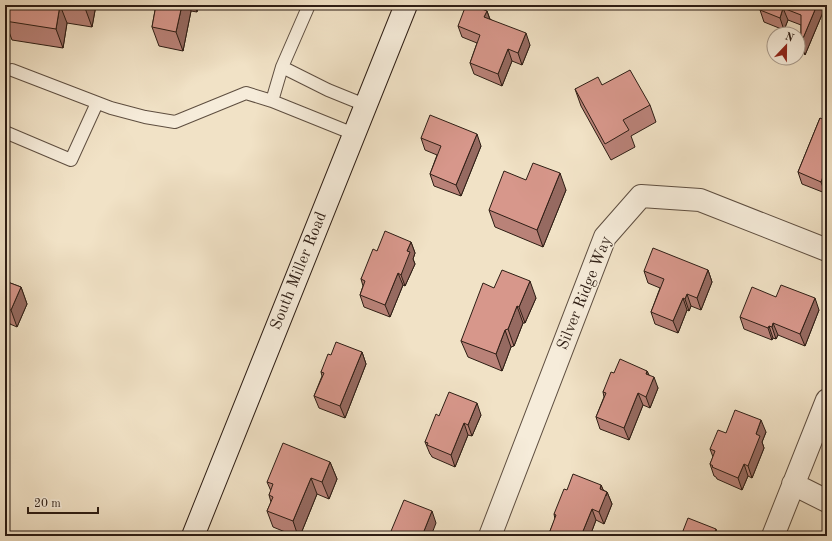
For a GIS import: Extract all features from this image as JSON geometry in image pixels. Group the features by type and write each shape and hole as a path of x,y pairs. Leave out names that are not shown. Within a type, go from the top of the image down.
{"street":[{"name":"South Miller Road","path":"193,536 406,5"},
{"name":"Silver Ridge Way","path":"490,536 604,237 641,196 700,200 827,250"},
{"path":"773,536 827,400"},
{"path":"793,484 827,501"}],"lane":[{"path":"272,101 282,67 309,5"},
{"path":"282,67 328,90 365,105"},
{"path":"12,70 97,102 145,117 175,122 246,93 272,101 354,134"},
{"path":"5,132 72,160 97,102"}],"building":[{"path":"8,5 60,5 56,29 5,21"},
{"path":"66,5 86,5 85,8"},
{"path":"156,5 182,5 176,32 152,27"},
{"path":"466,5 472,5 487,11 484,17 526,33 518,53 508,49 498,74 470,63 480,35 458,26"},
{"path":"762,5 817,5 806,31 806,26 801,26 801,15 783,8 780,18 760,10"},
{"path":"630,70 650,105 623,120 629,130 605,144 575,89 598,77 602,85"},
{"path":"430,115 477,134 456,185 430,174 441,146 421,138"},
{"path":"820,118 827,121 827,166 821,182 798,172"},
{"path":"533,163 560,173 537,230 489,210 504,171 526,180"},
{"path":"385,231 411,242 407,251 410,252 401,275 398,273 385,305 360,295 365,281 361,279 373,249 377,251"},
{"path":"653,248 708,270 697,298 687,294 685,299 683,298 673,321 651,312 664,279 644,271"},
{"path":"502,270 530,281 519,307 517,306 508,329 505,330 496,354 461,341 483,283 494,288"},
{"path":"5,281 21,287 11,310 5,308"},
{"path":"781,285 815,298 800,334 773,323 772,327 769,326 768,328 740,317 752,287 776,297"},
{"path":"336,342 362,352 340,406 314,396 324,373 321,372 328,354 331,355"},
{"path":"620,359 647,371 646,374 654,377 646,397 638,393 624,428 596,417 606,393 603,392 611,372 614,373"},
{"path":"449,392 477,403 468,425 464,423 451,455 427,445 428,443 425,442 436,414 439,416"},
{"path":"735,410 761,420 756,434 760,436 748,466 744,464 738,478 712,467 713,466 710,464 715,451 710,449 718,430 726,433"},
{"path":"283,443 330,462 322,482 311,478 293,521 267,511 273,497 269,495 273,484 267,482"},
{"path":"573,474 601,485 600,489 607,492 599,512 592,509 581,536 562,536 550,531 556,515 554,514 564,489 567,490"},
{"path":"404,500 432,511 422,536 389,536"},
{"path":"688,518 716,529 713,536 681,536"}]}
